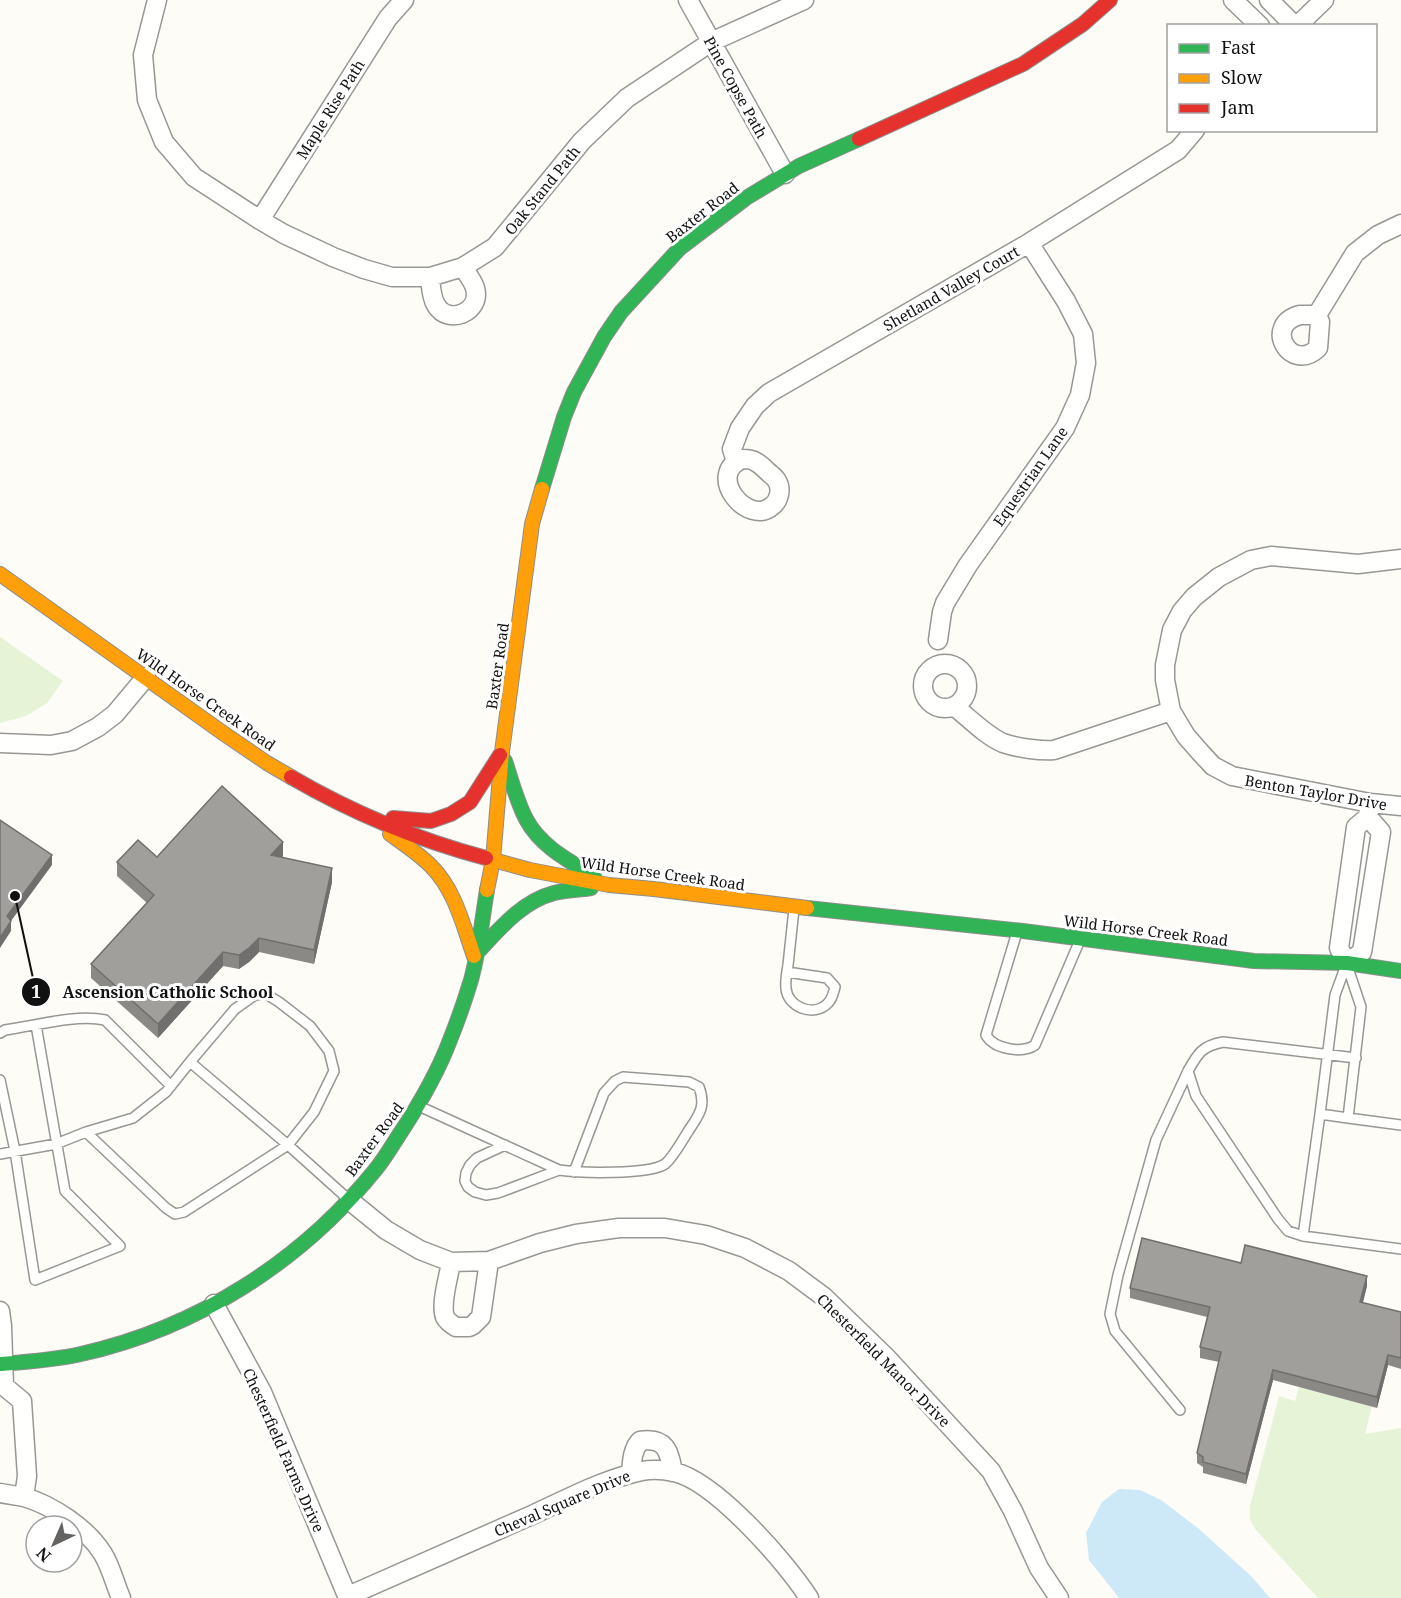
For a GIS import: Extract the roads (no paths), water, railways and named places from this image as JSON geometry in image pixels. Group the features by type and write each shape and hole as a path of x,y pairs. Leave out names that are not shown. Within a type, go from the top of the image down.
{"main road":[{"name":"Baxter Road","path":"1,1364 80,1354 110,1346 174,1324 248,1285 309,1239 349,1200 377,1168 418,1106 450,1041 471,979 493,860 502,752 532,524 549,463 574,392 621,312 672,256 746,198 798,166 1023,64 1083,24 1110,0"},
{"name":"Wild Horse Creek Road","path":"0,574 267,763 315,791 368,817 456,850 530,870 609,885 1018,930 1254,961 1347,963 1401,971"},
{"path":"368,817 431,820 451,814 470,802 502,752"},
{"path":"502,752 526,819 538,836 556,853 609,885"},
{"path":"368,817 425,860 442,879 453,900 474,956 528,905 550,894 609,885"}],"street":[{"name":"Oak Stand Path","path":"157,0 143,56 147,100 164,142 194,177 260,220 284,234 364,269 392,277 430,277 463,267 495,247 582,141 627,98 711,42 804,0"},
{"name":"Maple Rise Path","path":"260,220 388,18 404,0"},
{"name":"Pine Copse Path","path":"687,0 785,174"},
{"path":"1233,0 1258,24"},
{"path":"1269,0 1294,24"},
{"path":"1298,24 1324,0"},
{"name":"Shetland Valley Court","path":"736,462 732,449 740,428 755,406 769,393 1029,243 1178,150 1193,132"},
{"path":"1317,315 1355,253 1378,235 1401,224"},
{"name":"Equestrian Lane","path":"938,650 945,603 968,566 1065,428 1080,395 1086,363 1083,334 1066,301 1029,243"},
{"path":"430,277 434,302 438,308 443,313 458,316 470,309 476,296 475,288 463,267"},
{"name":"Benton Taylor Drive","path":"1401,559 1358,564 1271,556 1251,560 1219,577 1194,597 1182,611 1172,630 1165,665 1171,711 1186,736 1213,766 1232,776 1369,810 1401,806"},
{"path":"938,650 950,665 956,667 965,677 964,697 954,706 934,705 925,695 924,681 938,650"},
{"path":"0,743 51,745 72,741 98,727 115,714 146,677"},
{"path":"954,706 988,734 1004,743 1036,751 1054,750 1171,711"},
{"path":"1369,810 1381,831 1362,952 1347,963 1339,948 1354,838 1356,827 1369,810"},
{"name":"Chesterfield Manor Drive","path":"349,1200 386,1230 420,1250 451,1262 489,1261 576,1234 619,1228 664,1228 706,1235 745,1248 789,1271 824,1297 887,1358 991,1471 1013,1511 1039,1568 1059,1598"},
{"path":"451,1262 444,1314 447,1320 456,1327 469,1327 481,1317 489,1261"},
{"name":"Chesterfield Farms Drive","path":"214,1304 262,1392 348,1597"},
{"path":"0,1311 2,1389 22,1401 27,1476 24,1497"},
{"path":"631,1474 636,1445 640,1441 650,1440 664,1445 669,1452 674,1472"},
{"name":"Cheval Square Drive","path":"348,1597 594,1487 645,1470 674,1472 691,1478 723,1501 779,1558 809,1598"},
{"path":"0,1493 43,1503 87,1535 103,1554 121,1598"}],"lane":[{"path":"787,972 827,978 835,987 833,996 826,1005 806,1010 791,1000 785,989 787,972 795,907"},
{"path":"1018,930 986,1035 989,1041 1004,1048 1028,1049 1035,1045 1081,938"},
{"path":"1303,1236 1335,995 1347,963"},
{"path":"1347,963 1361,1007 1348,1118"},
{"path":"0,1154 56,1144 86,1132 133,1118 166,1092 235,1009 255,995 266,994 279,1002 310,1026 329,1051 334,1071 314,1112 288,1146 184,1212 175,1214 166,1208 86,1132"},
{"path":"0,1033 5,1030 70,1019 105,1020 171,1086"},
{"path":"0,1080 15,1151 35,1281 120,1246 65,1191 36,1025"},
{"path":"1180,1410 1114,1331 1110,1314 1118,1275 1156,1140 1188,1071 1198,1053 1210,1044 1223,1042 1356,1058"},
{"path":"190,1062 349,1200"},
{"path":"1188,1071 1196,1096 1278,1220 1288,1231 1303,1236 1401,1249"},
{"path":"418,1106 559,1170 574,1172 593,1173 653,1170 666,1163 696,1120 702,1108 703,1098 699,1087 689,1082 623,1077 615,1081 604,1093 574,1172"},
{"path":"1320,1114 1401,1125"},
{"path":"505,1145 477,1158 470,1165 465,1181 468,1187 486,1195 498,1193 559,1170"}],"water":[{"path":"1119,1489 1140,1490 1161,1500 1199,1529 1252,1577 1270,1598 1119,1598 1089,1560 1086,1533 1102,1502"}],"place":[{"name":"Ascension Catholic School","path":"15,896"}]}
